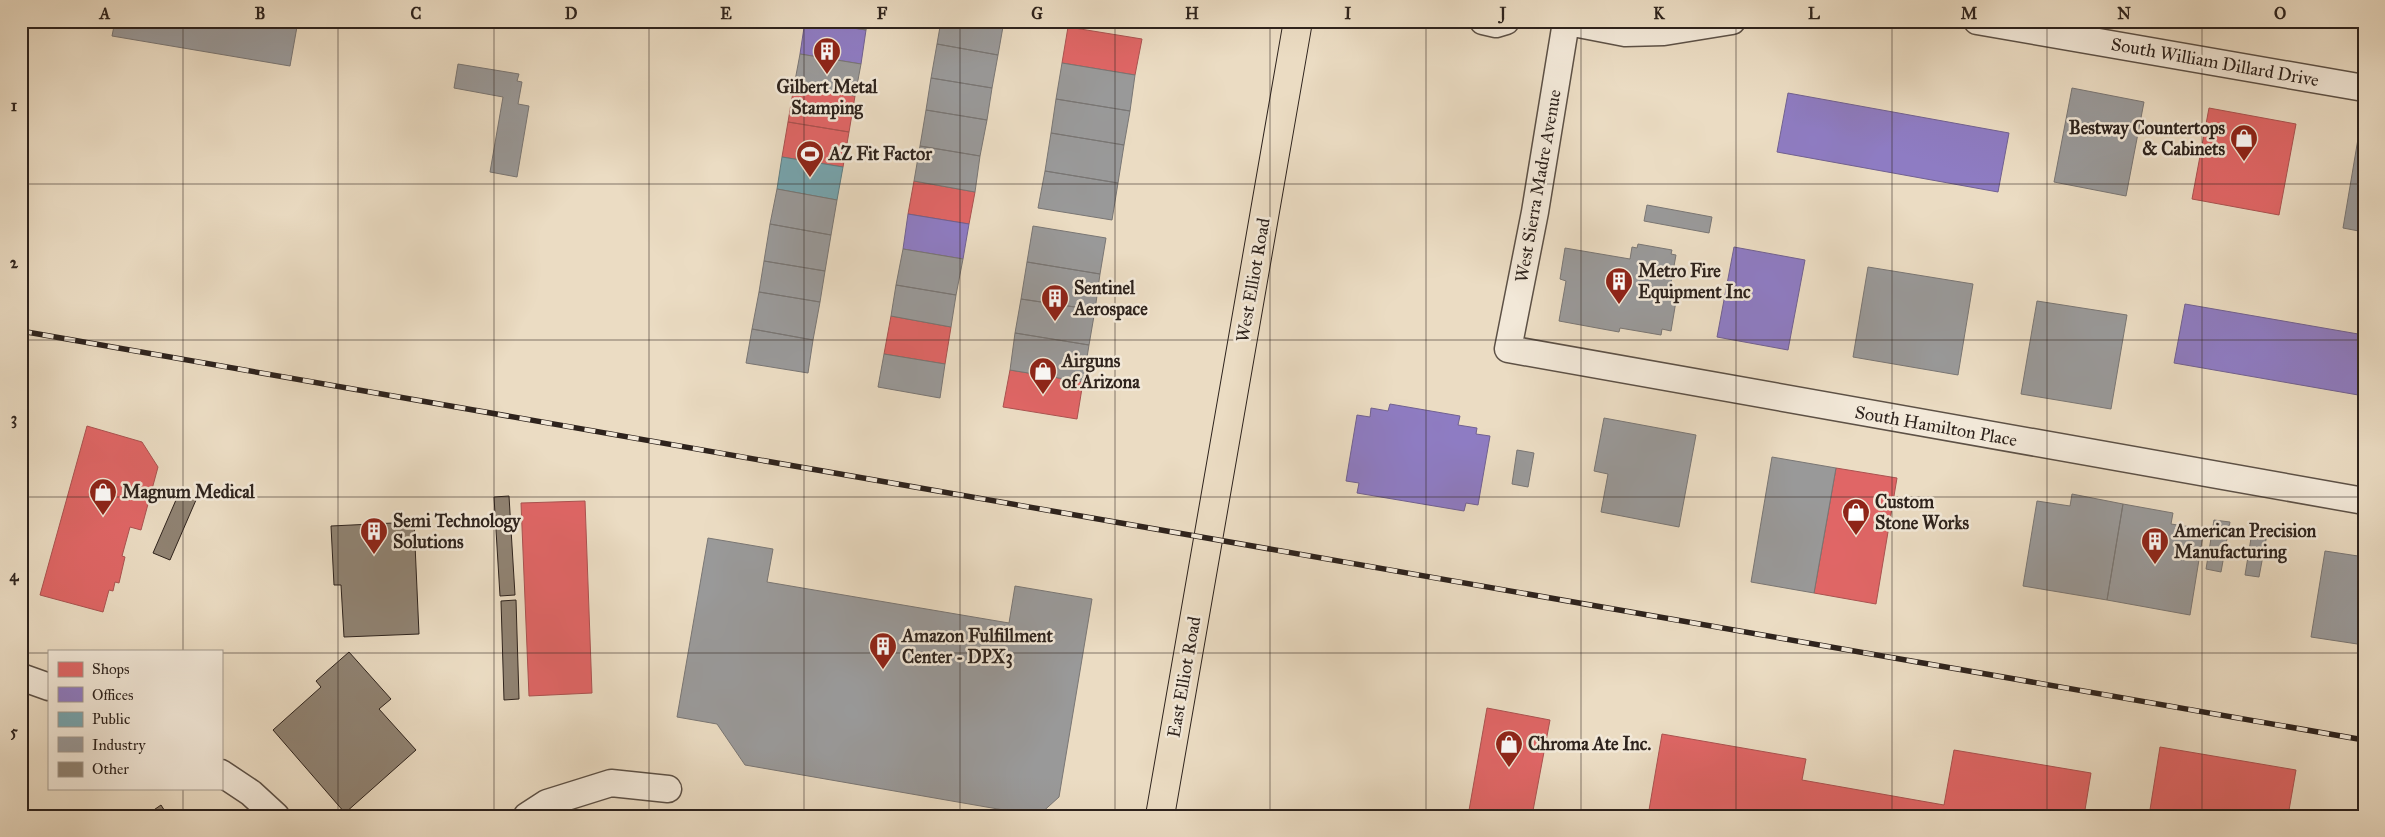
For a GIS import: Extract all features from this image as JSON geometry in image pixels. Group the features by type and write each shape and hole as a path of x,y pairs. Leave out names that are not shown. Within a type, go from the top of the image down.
{"main road":[{"name":"West Elliot Road","path":"1208,538 1298,21"},
{"name":"East Elliot Road","path":"1160,816 1208,538"}],"street":[{"path":"1483,21 1496,24 1506,21"},
{"path":"1564,21 1625,33 1664,32 1732,21"},
{"name":"West Sierra Madre Avenue","path":"1508,349 1535,212 1564,21"},
{"name":"South William Dillard Drive","path":"1977,21 2364,88"},
{"name":"South Hamilton Place","path":"1508,349 2364,501"},
{"path":"21,677 48,687"},
{"path":"222,774 251,792 276,816"},
{"path":"527,816 547,803 611,783 668,789"}],"building: Shops":[{"path":"1068,27 1142,39 1135,75 1062,63"},
{"path":"794,86 855,96 849,132 788,122"},
{"name":"Bestway Countertops & Cabinets","path":"2209,108 2296,124 2279,215 2192,199"},
{"path":"788,122 849,132 843,167 782,157"},
{"path":"914,181 975,192 969,224 908,214"},
{"path":"891,316 951,327 945,364 884,354"},
{"name":"Airguns of Arizona","path":"1010,370 1083,382 1077,419 1003,407"},
{"name":"Magnum Medical","path":"87,426 142,442 158,467 141,530 130,527 122,556 125,557 119,583 115,582 113,591 109,590 103,612 40,595"},
{"name":"Custom Stone Works","path":"1836,468 1897,478 1876,604 1814,593"},
{"path":"585,501 592,693 529,696 521,503"},
{"name":"Chroma Ate Inc.","path":"1487,708 1550,720 1532,816 1468,816"},
{"path":"1662,734 1806,759 1802,780 1944,805 1954,750 2091,773 2084,816 1648,816"},
{"path":"2160,747 2296,770 2288,816 2149,816"}],"building: Offices":[{"path":"805,21 866,30 861,64 800,54"},
{"path":"1788,93 2009,133 1998,192 1777,152"},
{"path":"908,214 969,224 963,259 903,249"},
{"path":"1734,247 1805,260 1788,350 1717,337"},
{"path":"2185,304 2364,335 2364,396 2174,363"},
{"path":"1390,404 1460,416 1458,425 1477,428 1476,434 1490,436 1478,505 1466,503 1464,511 1357,493 1359,483 1346,481 1357,415 1370,417 1371,408 1388,411"}],"building: Public":[{"name":"AZ Fit Factor","path":"782,157 843,167 837,200 777,189"}],"building: Industry":[{"path":"115,21 298,21 290,66 112,36"},
{"path":"813,21 868,21 866,30"},
{"path":"941,21 1004,21 998,55 937,44"},
{"path":"937,44 998,55 992,88 931,78"},
{"name":"Gilbert Metal Stamping","path":"800,54 861,64 855,96 794,86"},
{"path":"1062,63 1135,75 1130,111 1056,99"},
{"path":"458,64 519,74 517,81 522,82 518,104 529,106 517,177 490,172 503,97 454,88"},
{"path":"931,78 992,88 987,120 926,110"},
{"path":"2072,88 2144,102 2126,196 2054,182"},
{"path":"1056,99 1130,111 1124,145 1051,133"},
{"path":"926,110 987,120 980,156 920,146"},
{"path":"1051,133 1124,145 1118,183 1045,171"},
{"path":"2359,133 2364,134 2364,232 2343,228"},
{"path":"920,146 980,156 975,192 914,181"},
{"path":"1045,171 1118,183 1112,220 1038,208"},
{"path":"777,189 837,200 831,235 770,224"},
{"path":"1647,205 1712,217 1709,233 1644,221"},
{"path":"770,224 831,235 825,271 764,261"},
{"path":"1033,226 1106,238 1100,274 1027,262"},
{"name":"Metro Fire Equipment Inc","path":"1638,244 1672,250 1671,254 1676,255 1670,288 1678,289 1671,331 1662,329 1661,335 1620,328 1619,332 1559,321 1566,281 1560,279 1565,248 1630,259 1632,247 1637,248"},
{"path":"903,249 963,259 956,295 896,285"},
{"path":"764,261 825,271 820,302 759,292"},
{"path":"1027,262 1100,274 1095,310 1021,299"},
{"path":"1868,267 1973,284 1958,375 1853,357"},
{"path":"896,285 956,295 951,327 891,316"},
{"path":"759,292 820,302 813,340 752,329"},
{"name":"Sentinel Aerospace","path":"1021,299 1095,310 1089,345 1015,333"},
{"path":"2037,301 2127,315 2111,409 2021,394"},
{"path":"752,329 813,340 808,373 746,363"},
{"path":"1015,333 1089,345 1083,382 1010,370"},
{"path":"884,354 945,364 940,398 878,387"},
{"path":"1604,418 1696,435 1679,527 1601,512 1608,474 1594,471"},
{"path":"1517,450 1534,453 1528,487 1512,484"},
{"path":"1772,457 1836,468 1814,593 1751,582"},
{"path":"2072,494 2123,504 2107,600 2023,586 2037,501 2070,506"},
{"name":"American Precision Manufacturing","path":"2123,504 2173,513 2171,524 2204,529 2190,615 2107,600"},
{"path":"2214,520 2230,522 2221,572 2206,569"},
{"path":"2253,526 2268,529 2259,577 2245,575"},
{"name":"Amazon Fulfillment Center - DPX3","path":"708,538 773,549 767,582 1009,623 1015,586 1092,599 1059,797 1038,816 745,765 717,724 677,717"},
{"path":"2360,545 2364,545 2364,645 2311,637 2325,551 2358,556"}],"building: Other":[{"path":"21,463 26,464 21,492"},
{"path":"179,493 196,500 170,560 153,553"},
{"path":"509,496 515,595 500,596 494,497"},
{"name":"Semi Technology Solutions","path":"414,522 419,634 344,637 341,585 334,585 331,526"},
{"path":"516,600 519,699 504,700 501,601"},
{"path":"349,652 391,699 379,709 416,750 345,813 273,730 321,687 316,681"},
{"path":"161,805 168,816 145,816"}],"railway":[{"path":"21,331 2364,740"}],"place":[{"name":"Gilbert Metal Stamping","path":"827,75"},
{"name":"Bestway Countertops & Cabinets","path":"2244,162"},
{"name":"AZ Fit Factor","path":"810,178"},
{"name":"Metro Fire Equipment Inc","path":"1619,305"},
{"name":"Sentinel Aerospace","path":"1055,322"},
{"name":"Airguns of Arizona","path":"1043,395"},
{"name":"Magnum Medical","path":"103,516"},
{"name":"Custom Stone Works","path":"1856,536"},
{"name":"Semi Technology Solutions","path":"374,555"},
{"name":"American Precision Manufacturing","path":"2155,565"},
{"name":"Amazon Fulfillment Center - DPX3","path":"883,670"},
{"name":"Chroma Ate Inc.","path":"1509,768"}]}
